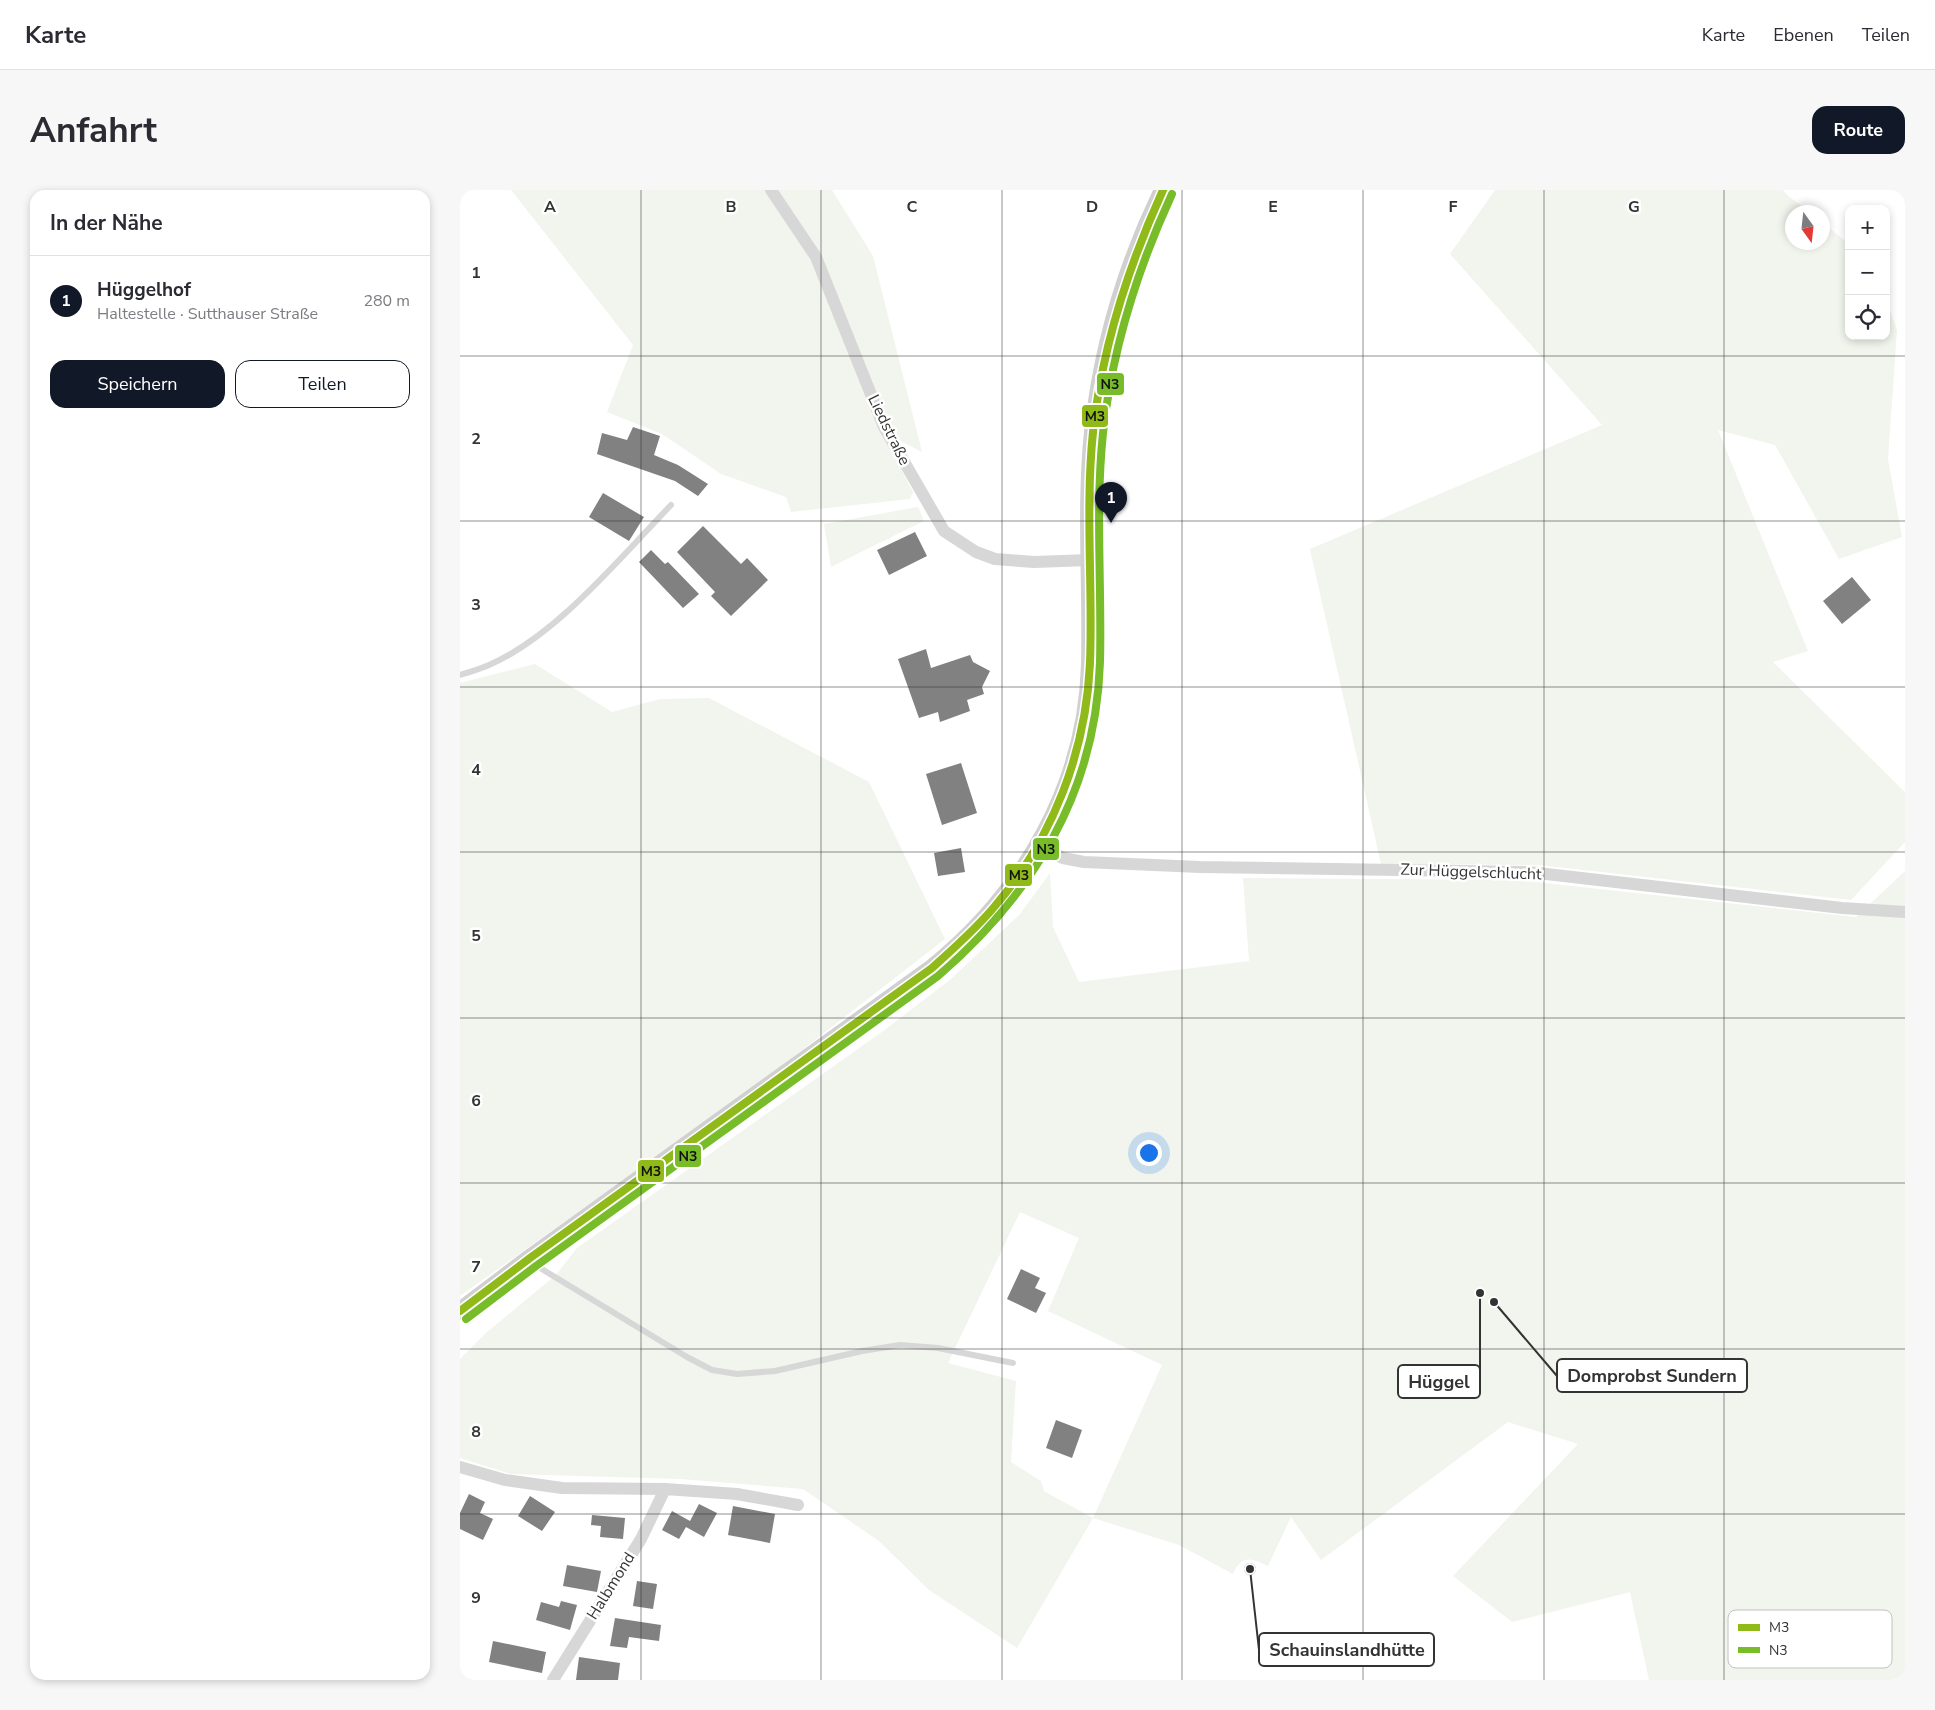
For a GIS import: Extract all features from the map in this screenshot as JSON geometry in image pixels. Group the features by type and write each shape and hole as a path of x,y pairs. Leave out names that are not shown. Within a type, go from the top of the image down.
{"street":[{"name":"Liedstraße","path":"771,190 816,257 884,427 944,531 976,552 995,559 1034,562 1090,560"},
{"path":"460,1311 530,1258 939,963 960,946 989,916 1008,892 1038,846 1061,798 1072,768 1081,732 1090,666 1090,508 1093,433 1106,354 1118,304 1132,262 1163,190"},
{"name":"Zur Hüggelschlucht","path":"1038,846 1063,858 1084,862 1200,867 1529,872 1842,908 1905,912"},
{"path":"460,1467 505,1480 562,1488 665,1488 737,1494 798,1505"},
{"name":"Halbmond","path":"553,1680 641,1539 665,1488"}],"lane":[{"path":"460,675 488,666 514,652 552,624 574,605 671,505"},
{"path":"530,1258 540,1268 687,1357 712,1370 737,1374 775,1371 862,1351 900,1345 938,1348 1013,1362"}],"shaded area":[{"path":"511,190 832,190 873,256 922,452 881,431 913,492 910,499 791,512 786,497 721,474 662,434 607,412 633,345"},
{"path":"1495,190 1783,190 1800,205 1785,205 1785,250 1830,250 1830,229 1845,241 1845,340 1890,340 1890,311 1897,330 1888,459 1902,537 1839,559 1775,445 1718,430 1808,651 1773,662 1905,792 1905,842 1851,900 1539,865 1381,864 1310,549 1602,425 1450,254"},
{"path":"918,507 924,521 831,567 824,524"},
{"path":"535,664 612,712 660,699 709,698 869,782 945,939 766,1078 460,1296 460,683"},
{"path":"1905,871 1905,1680 1649,1680 1630,1592 1512,1622 1453,1576 1578,1444 1508,1422 1321,1560 1291,1517 1268,1566 1257,1561 1248,1560 1240,1563 1233,1574 1179,1545 1093,1518 1017,1648 929,1590 879,1541 803,1489 681,1479 511,1474 460,1458 460,1359 487,1332 556,1275 577,1248 886,1029 951,979 1020,914 1050,873 1053,927 1079,982 1249,961 1243,878 1516,880 1856,917","holes":["1020,1212 1079,1238 1048,1311 1162,1365 1093,1518 1044,1491 1041,1481 1011,1462 1016,1381 948,1363"]}],"building":[{"path":"633,427 660,436 654,455 678,465 708,484 698,496 675,481 597,454 602,433 627,440"},
{"path":"603,493 644,517 629,541 589,517"},
{"path":"703,526 741,564 747,558 768,580 731,616 711,596 715,592 677,552"},
{"path":"915,532 927,556 889,575 877,550"},
{"path":"651,550 665,564 668,562 699,594 683,608 639,562"},
{"path":"1852,577 1871,600 1842,624 1823,601"},
{"path":"926,649 931,668 970,655 973,662 990,671 982,687 984,694 967,700 970,711 940,722 938,712 919,718 898,659"},
{"path":"961,763 977,813 942,825 926,774"},
{"path":"961,848 965,872 938,876 934,853"},
{"path":"1021,1269 1040,1278 1035,1288 1046,1293 1036,1313 1007,1299"},
{"path":"1056,1420 1082,1430 1072,1458 1046,1448"},
{"path":"469,1494 485,1502 480,1513 493,1519 483,1540 460,1529 460,1513"},
{"path":"530,1496 555,1512 542,1531 518,1516"},
{"path":"699,1504 717,1513 704,1537 686,1527 679,1539 662,1530 672,1511 690,1521"},
{"path":"733,1506 775,1514 770,1543 728,1535"},
{"path":"592,1515 625,1518 623,1539 600,1537 601,1526 591,1525"},
{"path":"1248,1563 1252,1563 1256,1569 1252,1575 1248,1575 1244,1571 1244,1567"},
{"path":"567,1565 601,1571 597,1592 563,1586"},
{"path":"637,1581 657,1584 653,1609 633,1606"},
{"path":"561,1601 577,1605 570,1630 536,1620 541,1602 559,1607"},
{"path":"615,1618 661,1625 659,1641 629,1637 627,1648 610,1646"},
{"path":"493,1641 546,1652 542,1673 489,1662"},
{"path":"579,1657 620,1663 618,1680 576,1680"}],"transit line":[{"name":"M3","path":"460,1311 530,1258 932,968 988,914 1016,880 1034,852 1063,792 1082,729 1087,696 1091,634 1089,519 1091,461 1097,400 1103,369 1118,308 1128,278 1163,190"},
{"name":"N3","path":"466,1319 536,1266 938,976 972,944 1003,910 1030,874 1054,837 1072,797 1086,754 1096,709 1100,662 1099,490 1107,402 1120,341 1137,281 1172,194"}],"place":[{"name":"Hüggelhof","path":"1111,523"},
{"name":"Hüggel","path":"1480,1293"},
{"name":"Domprobst Sundern","path":"1494,1302"},
{"name":"Schauinslandhütte","path":"1250,1569"}]}
